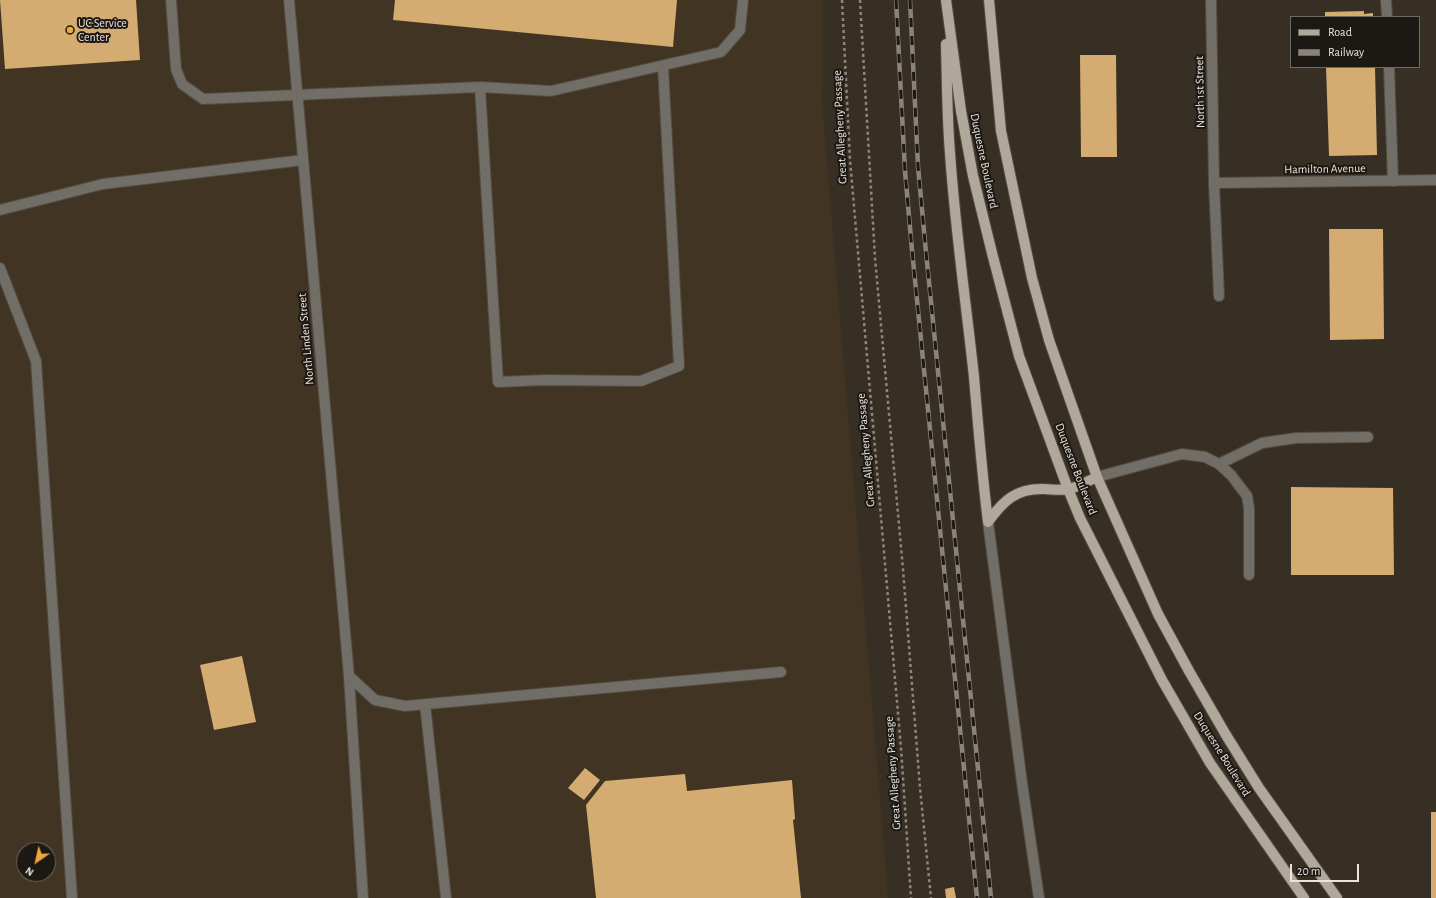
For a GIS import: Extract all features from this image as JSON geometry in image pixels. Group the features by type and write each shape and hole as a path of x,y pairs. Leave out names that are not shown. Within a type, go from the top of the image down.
{"main road":[{"name":"Duquesne Boulevard","path":"946,0 960,111 973,176 992,253 1019,356 1068,490 1080,518 1166,687 1210,763 1304,898"},
{"path":"946,0 947,100 950,153 988,522"},
{"name":"Duquesne Boulevard","path":"989,0 1001,131 1032,278 1049,340 1097,477 1158,614 1226,736 1259,788 1337,898"},
{"path":"988,522 998,508 1007,499 1020,492 1035,488 1068,490 1097,477"}],"street":[{"path":"171,0 176,69 182,84 203,99 480,87 551,91 721,52 740,30 743,0"},
{"name":"North Linden Street","path":"289,0 349,676 363,898"},
{"name":"North 1st Street","path":"1212,0 1214,183 1219,296"},
{"path":"1386,0 1387,16"},
{"path":"480,87 498,382 545,380 641,381 679,366 663,66"},
{"path":"1389,68 1393,181"},
{"path":"0,210 103,184 303,160"},
{"name":"Hamilton Avenue","path":"1214,183 1436,180"},
{"path":"0,268 36,361 72,898"},
{"path":"1219,464 1262,443 1296,438 1368,437"},
{"path":"1097,477 1182,454 1205,457 1219,464 1231,475 1247,496 1249,508 1249,574"},
{"path":"988,522 1022,783 1039,898"},
{"path":"349,676 375,700 405,706 781,672"},
{"path":"425,704 446,898"}],"path":[{"name":"Great Allegheny Passage","path":"842,0 850,160 901,748 911,898"},
{"path":"860,0 875,258 903,569 920,788 931,898"}],"shaded area":[{"path":"0,0 823,0 822,102 888,898 0,898"}],"building":[{"name":"UC Service Center","path":"0,0 136,0 140,60 5,69"},
{"path":"395,0 677,0 673,47 393,20"},
{"path":"1364,11 1364,14 1373,13 1373,16 1325,16 1325,12"},
{"path":"1080,55 1116,55 1117,157 1081,157"},
{"path":"1326,68 1375,68 1377,155 1329,156"},
{"path":"1329,229 1383,229 1384,339 1330,340"},
{"path":"1291,487 1393,488 1394,575 1291,575"},
{"path":"242,656 256,722 214,730 200,665"},
{"path":"585,768 600,780 584,800 568,788"},
{"path":"685,774 687,791 792,780 795,819 793,820 801,898 596,898 586,805 605,781"},
{"path":"1431,812 1436,812 1436,898 1431,898"},
{"path":"954,887 956,898 946,898 945,889"}],"railway":[{"path":"896,0 905,171 912,250 977,898"},
{"path":"910,0 918,166 991,898"}],"place":[{"name":"UC Service Center","path":"70,30"}]}
